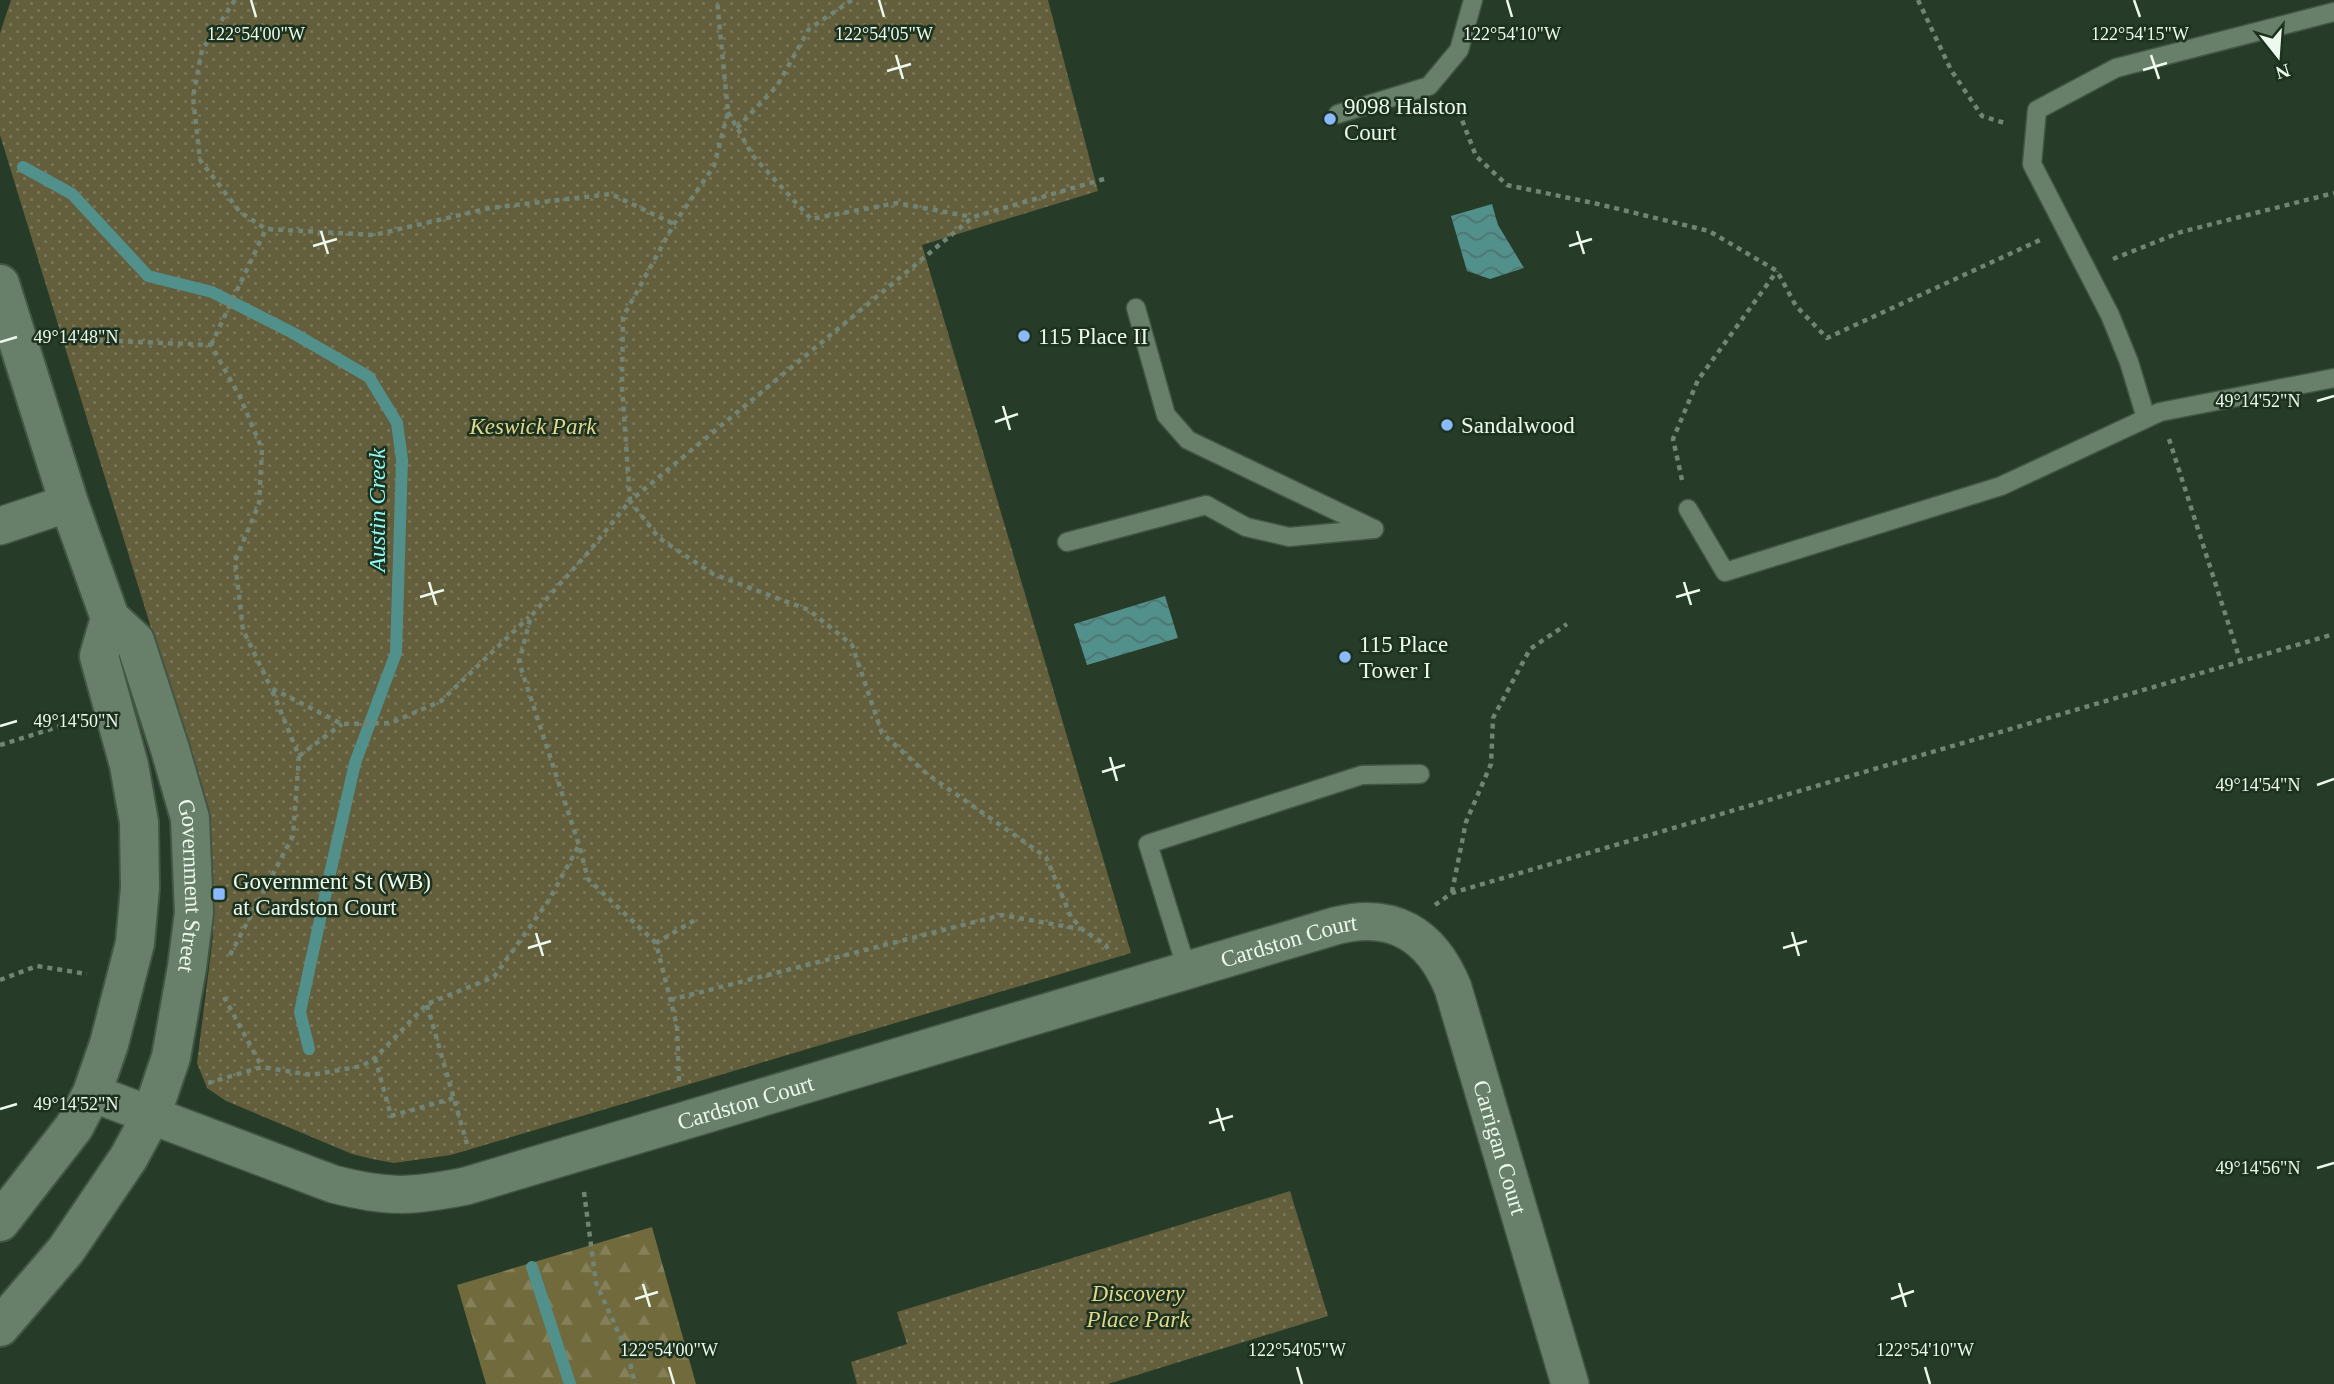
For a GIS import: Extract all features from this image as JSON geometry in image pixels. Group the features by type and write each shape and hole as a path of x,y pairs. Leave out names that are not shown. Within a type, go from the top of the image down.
{"street":[{"name":"Government Street","path":"0,284 69,503 110,618 135,642 190,818 194,862 194,913 187,967 171,1057 150,1116 129,1157 66,1250 0,1327"},
{"path":"0,526 69,503"},
{"name":"Government Street","path":"0,1222 75,1128 92,1093 109,1044 135,943 140,888 139,822 130,765 99,656 110,618"},
{"name":"Cardston Court","path":"92,1093 333,1184 398,1196 431,1193 466,1186 1352,922 1370,921 1403,928"},
{"name":"Carrigan Court","path":"1403,928 1433,952 1444,967 1453,988 1570,1384"}],"lane":[{"path":"1338,114 1429,86 1459,50 1473,0"},
{"path":"2146,418 2129,362 2110,315 2032,164 2037,110 2116,68 2334,12"},
{"path":"1067,542 1206,505 1247,527 1289,537 1374,528 1188,440 1166,415 1136,308"},
{"path":"1688,509 1725,572 2001,486 2160,412 2334,379"},
{"path":"1187,971 1148,844 1362,775 1420,774"}],"path":[{"path":"235,0 202,50 193,97 200,160 240,212 266,229 374,235 490,208 611,194 674,224"},
{"path":"737,128 776,86 809,29 852,0"},
{"path":"1918,0 1951,70 1982,116 2007,124 2034,126"},
{"path":"716,1 728,112 714,166 674,224 623,317 622,387 630,501 659,538 713,574 809,610 852,645 882,733 927,774 1046,857 1071,917 1083,930 1106,945 1109,953"},
{"path":"1439,74 1455,103 1476,156 1507,185 1598,204 1709,232 1777,271 1796,306 1828,338 2066,228"},
{"path":"728,112 753,156 811,219 897,204 973,218"},
{"path":"271,688 342,724 391,723 441,701 531,616 630,501 973,218 1104,179"},
{"path":"2088,272 2134,249 2180,232 2334,193"},
{"path":"211,345 266,229"},
{"path":"1677,458 1673,439 1698,380 1777,271"},
{"path":"68,340 211,345"},
{"path":"211,345 240,397 262,449 259,504 235,561 243,630 299,756 293,836 229,958"},
{"path":"2176,462 2241,663"},
{"path":"531,616 519,662 588,879 656,943 677,1026 679,1081"},
{"path":"1452,893 1465,822 1491,764 1493,718 1530,649 1567,624"},
{"path":"1403,928 1452,893 2334,634"},
{"path":"0,745 88,717"},
{"path":"299,756 342,724"},
{"path":"208,1083 262,1067 311,1074 362,1066 375,1058 427,1004 494,977 531,927 579,845"},
{"path":"670,1000 1002,915 1083,930"},
{"path":"656,943 695,920"},
{"path":"0,980 37,966 88,974"},
{"path":"222,995 262,1067"},
{"path":"427,1004 467,1144"},
{"path":"375,1058 391,1116 454,1098"},
{"path":"583,1191 596,1283 628,1354 635,1384"}],"green space":[{"name":"Keswick Park","path":"11,0 1048,0 1098,191 922,245 1131,953 451,1155 394,1163 352,1154 226,1101 207,1088 197,1063 213,936 210,850 201,791 0,135 0,33"},
{"name":"Discovery Place Park","path":"1290,1191 1328,1316 1108,1384 857,1384 851,1362 907,1344 897,1312"},
{"path":"652,1227 696,1384 486,1384 457,1285"}],"water":[{"path":"1492,204 1498,225 1524,268 1490,279 1467,271 1451,216"},
{"path":"1165,596 1178,638 1087,665 1074,624"}],"waterway":[{"name":"Austin Creek","path":"23,167 72,194 148,276 212,292 293,333 369,377 397,423 402,460 396,653 355,763 329,878 300,1012 309,1049"},
{"name":"Austin Creek","path":"532,1267 570,1384"}],"place":[{"name":"9098 Halston Court","path":"1330,119"},
{"name":"115 Place II","path":"1024,336"},
{"name":"Sandalwood","path":"1447,425"},
{"name":"115 Place Tower I","path":"1345,657"},
{"name":"Government St (WB) at Cardston Court","path":"219,894"}]}
